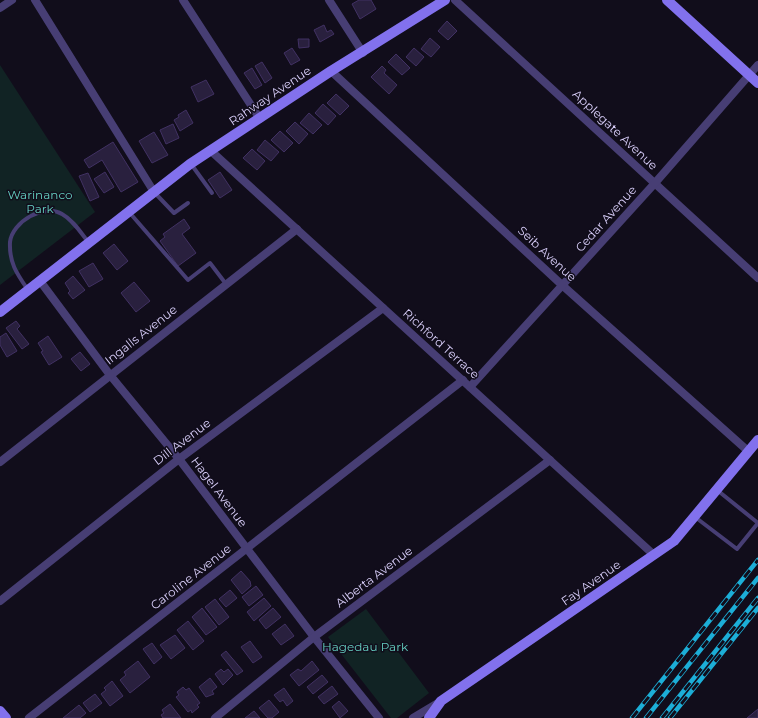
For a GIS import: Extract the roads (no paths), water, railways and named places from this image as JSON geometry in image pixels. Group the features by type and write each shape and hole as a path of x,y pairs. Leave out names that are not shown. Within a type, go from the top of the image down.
{"main road":[{"name":"Rahway Avenue","path":"0,312 191,163 331,71 363,53 445,0"},
{"path":"667,0 758,83"},
{"name":"Fay Avenue","path":"441,702 674,541 758,440"},
{"path":"429,718 441,702"},
{"path":"0,711 6,718"}],"street":[{"path":"0,8 12,0"},
{"path":"35,0 154,192"},
{"path":"183,0 260,119"},
{"path":"330,0 363,53"},
{"name":"Applegate Avenue","path":"455,0 758,278"},
{"name":"Cedar Avenue","path":"470,387 655,183 758,65"},
{"name":"Seib Avenue","path":"331,71 562,285 748,451"},
{"name":"Richford Terrace","path":"211,151 654,555"},
{"name":"Ingalls Avenue","path":"0,462 110,374 297,229"},
{"name":"Hagel Avenue","path":"40,281 110,374 179,458 314,637 379,718"},
{"name":"Dill Avenue","path":"0,601 179,458 383,308"},
{"name":"Caroline Avenue","path":"29,718 463,380"},
{"name":"Alberta Avenue","path":"215,718 314,637 550,460"},
{"name":"Fay Avenue","path":"413,718 441,702"}],"lane":[{"path":"191,163 212,193"},
{"path":"154,192 174,213 188,203"},
{"path":"28,290 14,270 10,240 18,227 29,215 44,211 61,213 75,225 89,243"},
{"path":"129,212 188,280 210,263 226,284"},
{"path":"695,516 737,549 758,523 716,490"}],"railway":[{"path":"632,718 758,560"},
{"path":"646,718 758,578"},
{"path":"662,718 758,598"},
{"path":"670,718 758,608"}],"park label":[{"name":"Warinanco Park","path":"40,202"},
{"name":"Hagedau Park","path":"365,647"}]}
